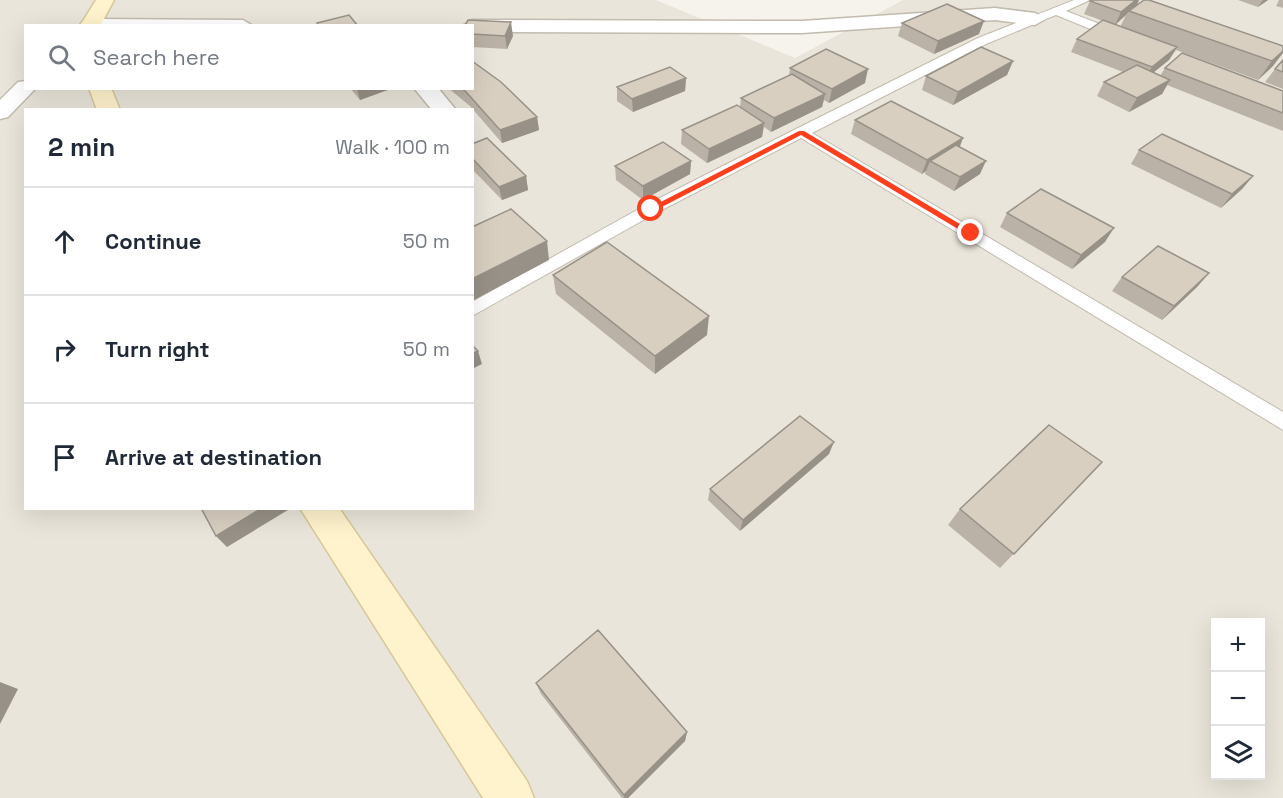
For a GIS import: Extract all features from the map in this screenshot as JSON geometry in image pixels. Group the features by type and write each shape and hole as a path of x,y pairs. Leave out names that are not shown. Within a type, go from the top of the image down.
{"street":[{"path":"91,24 105,0"},
{"path":"474,26 802,27 994,14 1035,19"},
{"path":"0,112 24,89"},
{"path":"101,90 108,108"},
{"path":"427,90 443,108"},
{"path":"319,510 510,798"}],"lane":[{"path":"474,309 651,209 982,40 1084,0"},
{"path":"1056,11 1132,41"},
{"path":"801,132 1283,422"}],"shaded area":[{"path":"0,0 656,0 795,58 903,0 1283,0 1283,798 0,798"}],"building":[{"path":"1136,0 1121,12 1090,1"},
{"path":"1144,0 1283,46 1283,51 1272,61 1129,11"},
{"path":"947,4 984,21 938,41 902,23"},
{"path":"349,15 356,24 318,24"},
{"path":"468,20 511,22 505,36 474,34 474,24 466,24"},
{"path":"1103,20 1177,47 1152,67 1077,39"},
{"path":"981,47 1013,61 958,92 926,76"},
{"path":"826,49 868,69 832,89 790,68"},
{"path":"1182,53 1283,91 1283,113 1165,68"},
{"path":"1283,60 1283,72 1275,69"},
{"path":"474,62 501,82 537,117 500,130 464,90 474,90"},
{"path":"1137,65 1170,80 1137,98 1104,82"},
{"path":"670,67 686,78 632,99 617,87"},
{"path":"792,74 825,94 774,118 741,98"},
{"path":"891,101 963,138 927,160 855,120"},
{"path":"737,105 764,123 709,149 682,130"},
{"path":"1162,134 1253,176 1232,194 1139,150"},
{"path":"487,138 526,176 499,187 474,160 474,143"},
{"path":"663,142 691,161 643,186 615,166"},
{"path":"956,145 986,161 960,177 930,161"},
{"path":"1041,189 1114,228 1081,255 1007,213"},
{"path":"511,209 547,241 474,278 474,226"},
{"path":"607,242 709,316 655,356 553,275"},
{"path":"1158,246 1209,273 1174,306 1122,277"},
{"path":"800,416 834,442 743,520 710,489"},
{"path":"1049,425 1102,462 1014,554 960,509"},
{"path":"202,510 259,510 216,536"},
{"path":"598,630 687,732 624,795 536,683"}],"route":[{"path":"651,209 801,132 971,233"}]}
